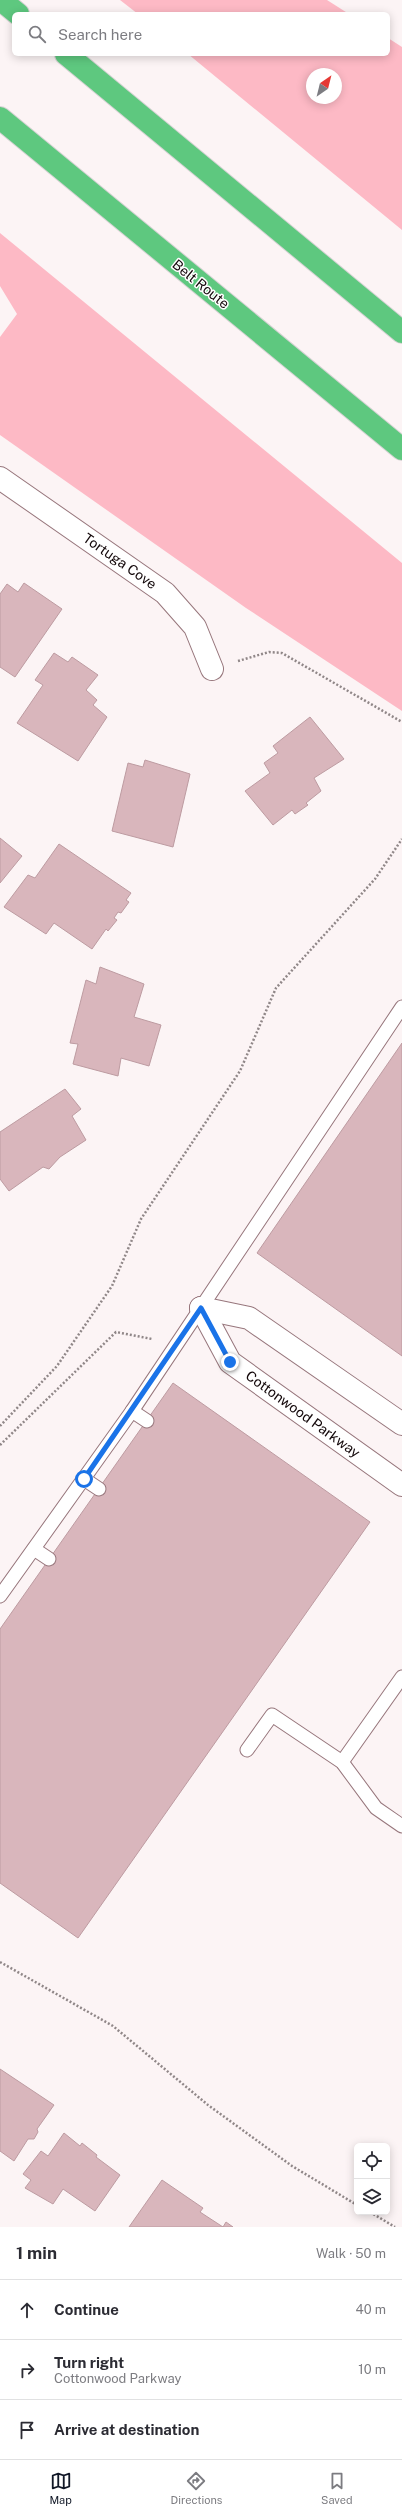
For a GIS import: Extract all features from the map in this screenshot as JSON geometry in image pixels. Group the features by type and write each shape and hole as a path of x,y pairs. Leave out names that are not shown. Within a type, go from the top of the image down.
{"highway":[{"path":"1,0 16,12"},
{"path":"68,56 402,332"},
{"name":"Belt Route","path":"0,118 402,449"}],"street":[{"name":"Tortuga Cove","path":"0,478 165,593 195,628 212,669"},
{"path":"201,1308 249,1318 402,1424"},
{"name":"Cottonwood Parkway","path":"201,1308 230,1362 402,1485"}],"lane":[{"path":"0,1596 132,1411 201,1308 250,1231 402,1006"},
{"path":"132,1411 147,1421"},
{"path":"84,1479 98,1489"},
{"path":"34,1549 49,1559"},
{"path":"342,1762 402,1677"},
{"path":"248,1750 272,1715 342,1762 376,1808 402,1826"}],"path":[{"path":"212,669 269,652 282,653 402,722"},
{"path":"0,1426 58,1366 112,1286 141,1219 240,1071 276,988 375,879 402,839"},
{"path":"0,1445 116,1332 153,1339"},
{"path":"0,1962 113,2026 208,2105 292,2166 354,2202"},
{"path":"375,2215 395,2227"}],"shaded area":[{"path":"120,0 327,0 346,12 135,12"},
{"path":"390,39 402,47 402,230 190,56 390,56"},
{"path":"0,233 402,563 402,711 246,608 0,435 0,337 17,314 0,286"}],"building":[{"path":"24,583 62,609 15,677 0,667 0,594 7,584 18,592"},
{"path":"54,653 68,662 72,657 98,675 86,690 97,700 93,705 107,717 78,761 17,723 43,685 35,680"},
{"path":"310,717 344,759 314,778 321,791 306,803 308,805 295,814 292,810 273,825 245,791 270,773 264,763 278,753 273,746"},
{"path":"145,760 190,774 173,847 112,831 128,763 143,767"},
{"path":"0,838 22,856 0,883"},
{"path":"59,844 131,893 126,900 129,902 121,913 118,912 114,918 117,920 108,931 106,929 92,949 54,923 46,934 4,907 28,875 35,878"},
{"path":"100,967 144,984 134,1017 161,1025 149,1066 121,1058 118,1076 73,1064 78,1044 70,1043 86,980 96,984"},
{"path":"402,1043 402,1356 257,1253"},
{"path":"65,1089 81,1109 72,1116 86,1140 60,1157 49,1169 43,1167 9,1191 0,1179 0,1132"},
{"path":"173,1383 370,1522 78,1938 0,1883 0,1629"},
{"path":"0,2069 54,2105 37,2129 38,2132 34,2139 28,2139 14,2161 0,2151"},
{"path":"64,2133 80,2146 82,2143 97,2155 96,2157 120,2175 95,2211 63,2189 53,2204 25,2188 31,2180 23,2174 41,2151 48,2156"},
{"path":"162,2180 203,2208 200,2212 223,2227 129,2227"},
{"path":"226,2222 233,2227 223,2227"}],"route":[{"path":"84,1479 132,1411 172,1349 201,1308 230,1362"}]}
